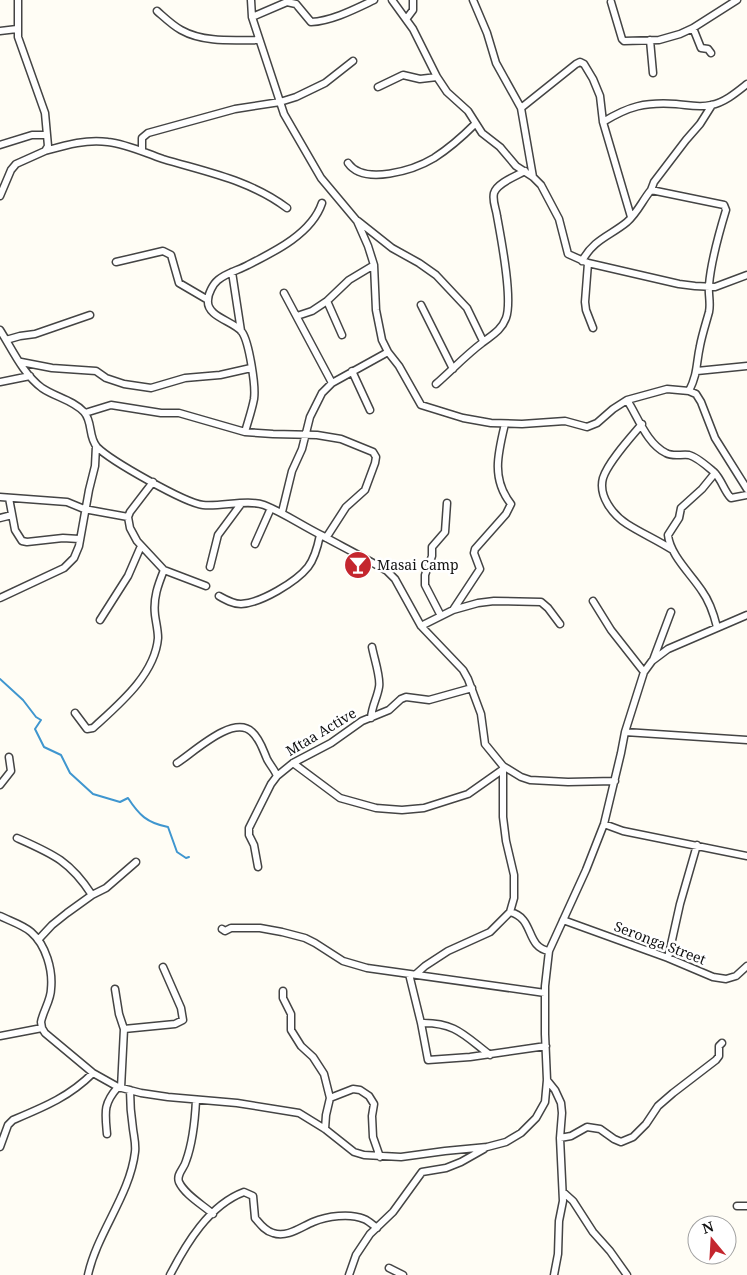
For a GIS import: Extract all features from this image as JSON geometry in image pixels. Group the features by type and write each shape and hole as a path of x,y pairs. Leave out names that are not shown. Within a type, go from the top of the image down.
{"street":[{"path":"18,0 17,29 20,45 45,113 48,146 45,151"},
{"path":"251,0 252,17 280,102 287,119 321,178 357,221 392,248 419,263 436,276 466,308 484,342"},
{"path":"252,17 287,2 296,4 311,22 317,22 374,0"},
{"path":"392,0 406,18 447,92 468,111 475,124 500,147 510,160 541,185 554,209 568,254 585,262 679,284 708,287 725,284 747,275"},
{"path":"406,18 414,10 413,0"},
{"path":"473,0 487,33 496,62 521,108 533,177"},
{"path":"611,2 622,39 659,40 693,28 737,0"},
{"path":"157,11 182,31 201,38 259,40"},
{"path":"693,28 699,46 708,49 710,52"},
{"path":"0,30 17,29"},
{"path":"650,40 653,72"},
{"path":"142,151 142,138 148,133 235,109 280,102 296,97 319,86 353,61"},
{"path":"521,108 566,71 580,62 584,64 593,78 600,96 602,122 631,217"},
{"path":"378,87 403,75 420,79 437,77"},
{"path":"602,122 635,106 664,104 697,107 712,105 730,96 747,84"},
{"path":"593,328 585,302 585,262 592,246 625,224 640,209 654,182 700,124 712,105"},
{"path":"348,162 351,167 362,173 379,175 403,170 432,159 475,124"},
{"path":"0,145 32,135 46,135"},
{"path":"0,196 11,170 16,164 45,151 66,145 94,141 109,142 142,151 229,178 265,193 287,208"},
{"path":"436,384 484,342 496,334 505,320 508,309 501,242 493,201 494,193 498,187 525,171"},
{"path":"650,190 720,203 726,208 720,227 708,287 710,298 709,314 700,346 696,378 689,390"},
{"path":"242,330 213,312 209,307 208,300 213,284 296,236 310,224 322,203"},
{"path":"357,221 374,265 376,310 382,340 421,405 463,418 505,424 565,421 587,427 598,423 612,409 627,400 667,389 689,390 696,394 701,402 715,438 747,489"},
{"path":"116,262 164,251 168,252 171,255 179,282 208,300"},
{"path":"297,316 312,311 327,301 349,280 374,265"},
{"path":"232,272 242,330 248,346 254,386 254,398 245,432"},
{"path":"284,293 332,383"},
{"path":"327,301 342,335"},
{"path":"421,305 453,369"},
{"path":"3,336 36,334 90,315"},
{"path":"3,336 30,376 43,388 75,404 85,413 90,423 91,437 96,446 124,466 178,495 201,504 256,503 282,512 387,571 395,579 421,626 463,670 472,688 481,714 484,744 503,768 530,780 568,782 615,781"},
{"path":"282,512 292,471 302,449 310,416 322,393 332,383 388,352"},
{"path":"21,362 52,368 96,371 106,378 124,384 150,388 185,378 251,368"},
{"path":"697,371 747,366"},
{"path":"352,371 370,410"},
{"path":"0,382 30,376"},
{"path":"627,400 651,440 666,453 672,456 693,456 715,473 731,498 747,495"},
{"path":"85,413 111,405 118,405 161,413 186,414 245,432 317,435 341,439 373,452 376,457 365,490 346,508 323,536 310,566 300,576 257,600 241,604 219,596"},
{"path":"453,610 480,569 475,556 475,549 506,514 511,504 504,494 497,470 498,451 505,424"},
{"path":"642,424 608,468 603,478 604,495 608,505 616,515 626,523 671,549 704,593 717,627"},
{"path":"0,598 64,568 74,558 78,546 84,509 96,466 96,446"},
{"path":"671,549 668,535 679,518 680,508 702,489 715,473"},
{"path":"153,482 128,517 130,528 141,546 164,570 206,586"},
{"path":"0,497 59,500 84,509 128,517"},
{"path":"9,498 15,530 22,541 63,538 79,539"},
{"path":"440,616 425,585 425,575 432,556 432,546 445,532 447,503"},
{"path":"210,567 218,535 241,504"},
{"path":"255,544 271,508"},
{"path":"0,518 12,515"},
{"path":"100,620 128,576 141,546"},
{"path":"76,713 87,729 93,728 128,693 146,670 153,657 158,639 155,592 164,570"},
{"path":"593,601 610,630 644,672"},
{"path":"421,626 453,610 478,603 541,602 560,624"},
{"path":"0,916 30,931 38,940 47,958 52,991 43,1014 42,1028 93,1073 120,1087 168,1097 238,1103 299,1113 325,1129 354,1152 380,1156 401,1157 445,1150 488,1147 506,1142 521,1133 536,1118 545,1102 547,1080 546,993 550,951 604,824 625,732 644,672 652,661 671,612"},
{"path":"652,661 668,649 747,615"},
{"path":"370,718 380,682 372,648"},
{"name":"Mtaa Active","path":"258,867 254,845 249,835 249,828 277,776 293,763 331,743 351,727 389,710 400,699 439,699 472,688"},
{"path":"177,764 215,735 242,727 252,732 263,747 267,759 277,776"},
{"path":"625,732 747,740"},
{"path":"0,785 11,771 9,757"},
{"path":"293,763 340,798 376,808 402,810 424,808 468,794 503,768"},
{"path":"412,974 448,951 490,932 510,912 514,898 514,874 506,842 503,768"},
{"path":"604,824 623,831 747,856"},
{"path":"17,838 60,858 81,878 92,895"},
{"path":"668,958 680,904 697,845"},
{"path":"38,940 52,925 92,895 106,888 136,862"},
{"path":"510,912 522,918 535,944 539,948 550,951"},
{"name":"Seronga Street","path":"563,920 668,958 713,977 726,979 736,976 747,966"},
{"path":"222,929 260,928 282,932 310,940 343,961 374,969 546,993"},
{"path":"124,1029 175,1024 183,1020 163,967"},
{"path":"412,974 428,1060 490,1055 546,1046"},
{"path":"107,1134 106,1115 108,1100 120,1087 124,1029 119,1014 115,989"},
{"path":"283,992 282,998 291,1014 291,1030 295,1038 324,1074 330,1098 325,1129"},
{"path":"421,1023 435,1022 450,1026 490,1055"},
{"path":"0,1036 42,1028"},
{"path":"560,1138 572,1136 587,1127 600,1129 614,1140 621,1142 633,1137 646,1124 658,1106 720,1056 719,1046 722,1043"},
{"path":"0,1147 8,1125 13,1120 80,1087 93,1073"},
{"path":"547,1080 555,1090 561,1103 562,1113 560,1138 563,1192 559,1221 558,1254 554,1275"},
{"path":"330,1098 353,1089 360,1090 369,1096 374,1104 372,1116 373,1137 380,1156"},
{"path":"88,1275 98,1245 124,1190 135,1154 136,1145 130,1108 130,1090"},
{"path":"196,1100 188,1159 178,1175 179,1181 193,1198 213,1214"},
{"path":"349,1275 356,1255 370,1234 394,1212 422,1172 446,1168 488,1147"},
{"path":"170,1275 192,1237 226,1201 244,1192 253,1196 254,1218 274,1234 284,1234 300,1229 314,1221 338,1216 364,1218 377,1228"},
{"path":"563,1192 573,1201 593,1232 610,1251 627,1275"},
{"path":"737,1206 747,1206"},
{"path":"389,1268 403,1275"}],"waterway":[{"path":"0,679 41,720 35,729 44,747 61,755 70,773 93,794 120,802 128,798 136,809 149,821 168,827 177,852 186,858 189,857"}],"place":[{"name":"Masai Camp","path":"358,565"}]}
